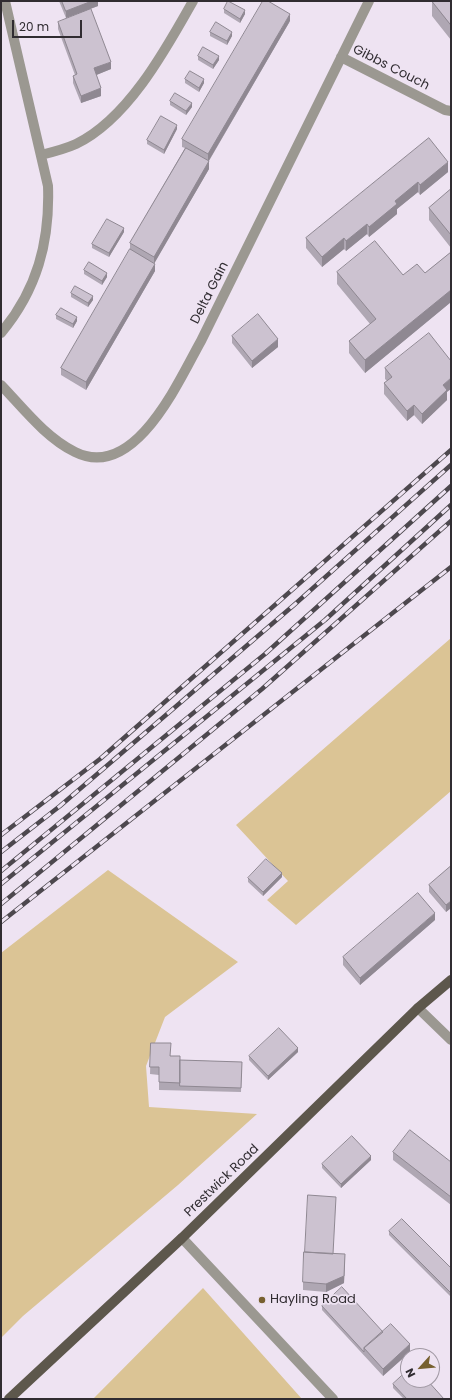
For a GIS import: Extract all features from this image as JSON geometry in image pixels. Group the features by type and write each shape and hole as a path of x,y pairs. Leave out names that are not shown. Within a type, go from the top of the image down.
{"main road":[{"name":"Prestwick Road","path":"10,1399 182,1238 418,1008 451,980"}],"street":[{"path":"1,333 17,312 33,282 47,233 48,186 5,1"},
{"path":"41,155 78,143 101,127 129,101 145,80 193,1"},
{"name":"Delta Gain","path":"1,385 56,440 76,453 90,457 104,457 119,452 131,445 146,430 173,392 198,347 369,1"},
{"name":"Gibbs Couch","path":"341,57 445,110 451,111"},
{"path":"418,1008 451,1040"},
{"path":"182,1238 333,1399"}],"shaded area":[{"path":"451,638 451,791 296,925 267,900 288,881 236,825"},
{"path":"108,870 238,962 165,1017 146,1066 149,1107 257,1114 178,1185 23,1316 1,1338 1,953"},
{"path":"203,1288 302,1399 93,1399"}],"building":[{"path":"62,1 92,1 66,11"},
{"path":"228,1 245,10 240,19 224,9"},
{"path":"263,1 268,1 290,14 208,154 182,139"},
{"path":"432,1 451,1 451,25"},
{"path":"91,9 111,62 94,68 101,88 81,96 73,76 77,74 58,22"},
{"path":"216,22 232,32 227,41 210,32"},
{"path":"203,47 219,56 213,65 198,56"},
{"path":"190,71 204,79 199,88 185,79"},
{"path":"175,93 192,103 186,111 170,101"},
{"path":"161,116 177,125 164,150 147,140"},
{"path":"429,138 448,162 420,185 418,182 395,201 397,204 369,227 367,224 346,241 344,238 322,257 306,238"},
{"path":"186,148 209,161 154,257 130,243"},
{"path":"451,189 451,235 429,208"},
{"path":"107,219 124,228 109,253 92,244"},
{"path":"375,241 403,275 417,264 425,273 451,252 451,290 365,360 349,341 376,319 337,272"},
{"path":"130,249 155,264 86,382 61,368"},
{"path":"89,262 107,273 102,281 84,270"},
{"path":"75,286 93,296 88,303 71,293"},
{"path":"61,308 77,317 73,324 56,315"},
{"path":"258,314 278,339 252,361 232,336"},
{"path":"429,333 451,361 451,378 443,385 447,390 422,414 414,405 407,411 384,383 392,377 385,368"},
{"path":"266,859 282,873 263,892 248,878"},
{"path":"451,866 451,901 446,905 429,885"},
{"path":"418,893 435,913 360,978 343,957"},
{"path":"279,1028 298,1048 268,1076 249,1056"},
{"path":"151,1043 171,1043 170,1056 180,1056 180,1083 159,1082 159,1067 150,1067"},
{"path":"180,1060 242,1062 241,1088 180,1086"},
{"path":"410,1130 451,1162 451,1197 393,1152"},
{"path":"352,1136 371,1156 341,1184 322,1164"},
{"path":"308,1195 336,1197 333,1254 305,1252"},
{"path":"402,1219 451,1268 451,1293 389,1231"},
{"path":"304,1252 345,1254 344,1276 326,1284 303,1282"},
{"path":"342,1287 383,1332 364,1348 364,1352 322,1306"},
{"path":"391,1324 410,1344 406,1348 400,1348 400,1353 383,1369 364,1348"},
{"path":"400,1377 400,1388 434,1388 444,1399 407,1399 393,1384"}],"railway":[{"path":"1,835 100,759 451,450"},
{"path":"1,852 60,806 294,605 451,465"},
{"path":"1,871 265,654 451,486"},
{"path":"1,884 325,620 451,505"},
{"path":"1,904 262,689 451,521"},
{"path":"1,922 451,567"}],"place":[{"name":"Hayling Road","path":"262,1300"}]}
